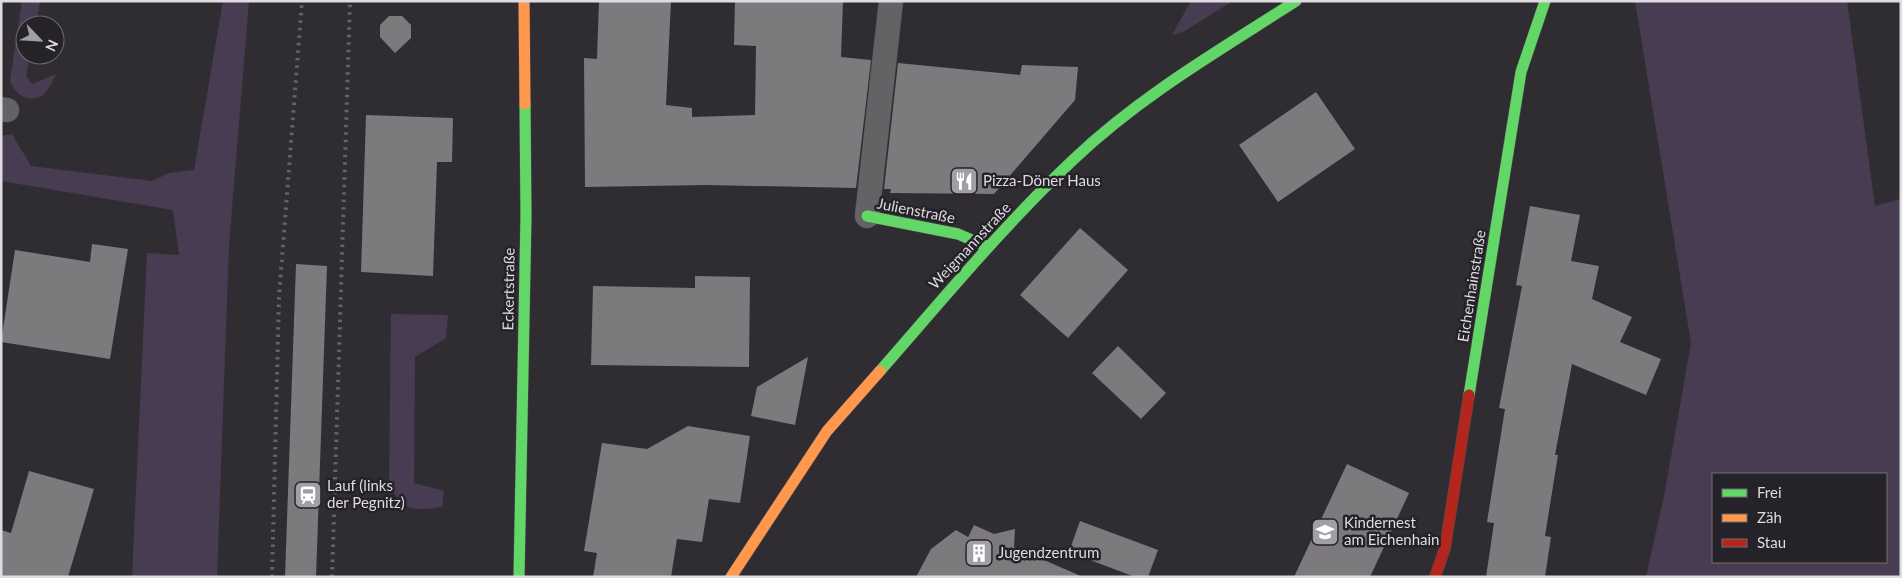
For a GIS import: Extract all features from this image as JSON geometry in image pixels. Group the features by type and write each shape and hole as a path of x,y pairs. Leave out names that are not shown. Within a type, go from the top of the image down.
{"street":[{"name":"Eckertstraße","path":"519,577 526,216 524,1"},
{"name":"Weigmannstraße","path":"731,577 826,431 988,247 1075,158 1156,93 1210,55 1296,1"},
{"name":"Eichenhainstraße","path":"1435,577 1445,548 1521,72 1545,1"},
{"name":"Julienstraße","path":"867,216 958,234 988,247"}],"lane":[{"path":"867,216 891,1"}],"shaded area":[{"path":"22,1 40,1 38,15 20,15"},
{"path":"223,1 249,1 229,245 217,577 132,577 147,253 179,255 173,210 1,181 1,136 12,134 31,166 152,181 169,173 194,170"},
{"path":"1191,1 1233,1 1183,32 1172,35"},
{"path":"1635,1 1847,1 1875,206 1901,199 1901,577 1646,577 1665,491 1691,343"},
{"path":"15,48 15,65 28,65 26,76 32,84 56,74 46,92 41,96 31,99 18,93 10,81"},
{"path":"391,314 448,315 446,338 415,357 414,483 444,491 442,507 411,508 401,501 389,486"}],"building":[{"path":"599,1 671,1 666,105 692,108 692,117 755,115 756,46 734,45 735,1 843,1 841,57 871,60 856,188 706,185 585,187 584,58 597,59"},
{"path":"389,16 402,16 411,25 411,38 395,53 380,37 380,25"},
{"path":"898,63 1020,75 1022,65 1078,67 1075,100 994,194 890,193 891,189 884,189"},
{"path":"1316,92 1355,149 1278,202 1239,145"},
{"path":"366,115 453,118 452,162 437,162 433,276 361,272"},
{"path":"1530,206 1580,215 1571,261 1599,266 1592,299 1632,317 1620,342 1661,359 1646,395 1572,364 1555,455 1558,455 1545,536 1551,537 1545,577 1486,577 1494,523 1487,522 1505,409 1499,408 1522,286 1516,285"},
{"path":"1080,228 1128,270 1068,338 1020,295"},
{"path":"92,244 128,249 110,359 1,342 15,250 90,262"},
{"path":"296,264 327,266 316,577 285,577"},
{"path":"695,276 750,277 749,367 591,365 593,286 695,288"},
{"path":"1118,346 1166,393 1141,419 1092,373"},
{"path":"808,357 795,425 751,416 757,387"},
{"path":"688,426 750,436 740,503 709,499 702,542 677,539 671,577 593,577 597,553 584,551 602,443 647,449"},
{"path":"1347,464 1409,493 1370,577 1294,577"},
{"path":"29,471 94,489 68,577 1,577 1,530 11,533"},
{"path":"1080,521 1158,550 1148,577 1135,577 1069,552"},
{"name":"Jugendzentrum","path":"974,525 994,534 1015,529 1014,547 1083,577 916,577 931,549 956,530 968,537"}],"railway":[{"path":"272,577 279,297 302,1"},
{"path":"332,577 350,1"}],"traffic: fast":[{"path":"880,371 998,236 1048,184 1099,136 1153,94 1296,1"},
{"path":"1469,395 1521,72 1545,1"},
{"path":"519,577 526,216 525,104"},
{"path":"867,216 958,234 988,247"}],"traffic: slow":[{"path":"524,1 525,104"},
{"path":"731,577 827,431 880,371"}],"traffic: jam":[{"path":"1435,577 1445,548 1469,395"}],"place":[{"name":"Pizza-Döner Haus","path":"964,181"},
{"name":"Lauf (links der Pegnitz)","path":"308,495"},
{"name":"Kindernest am Eichenhain","path":"1325,532"},
{"name":"Jugendzentrum","path":"979,553"}]}
